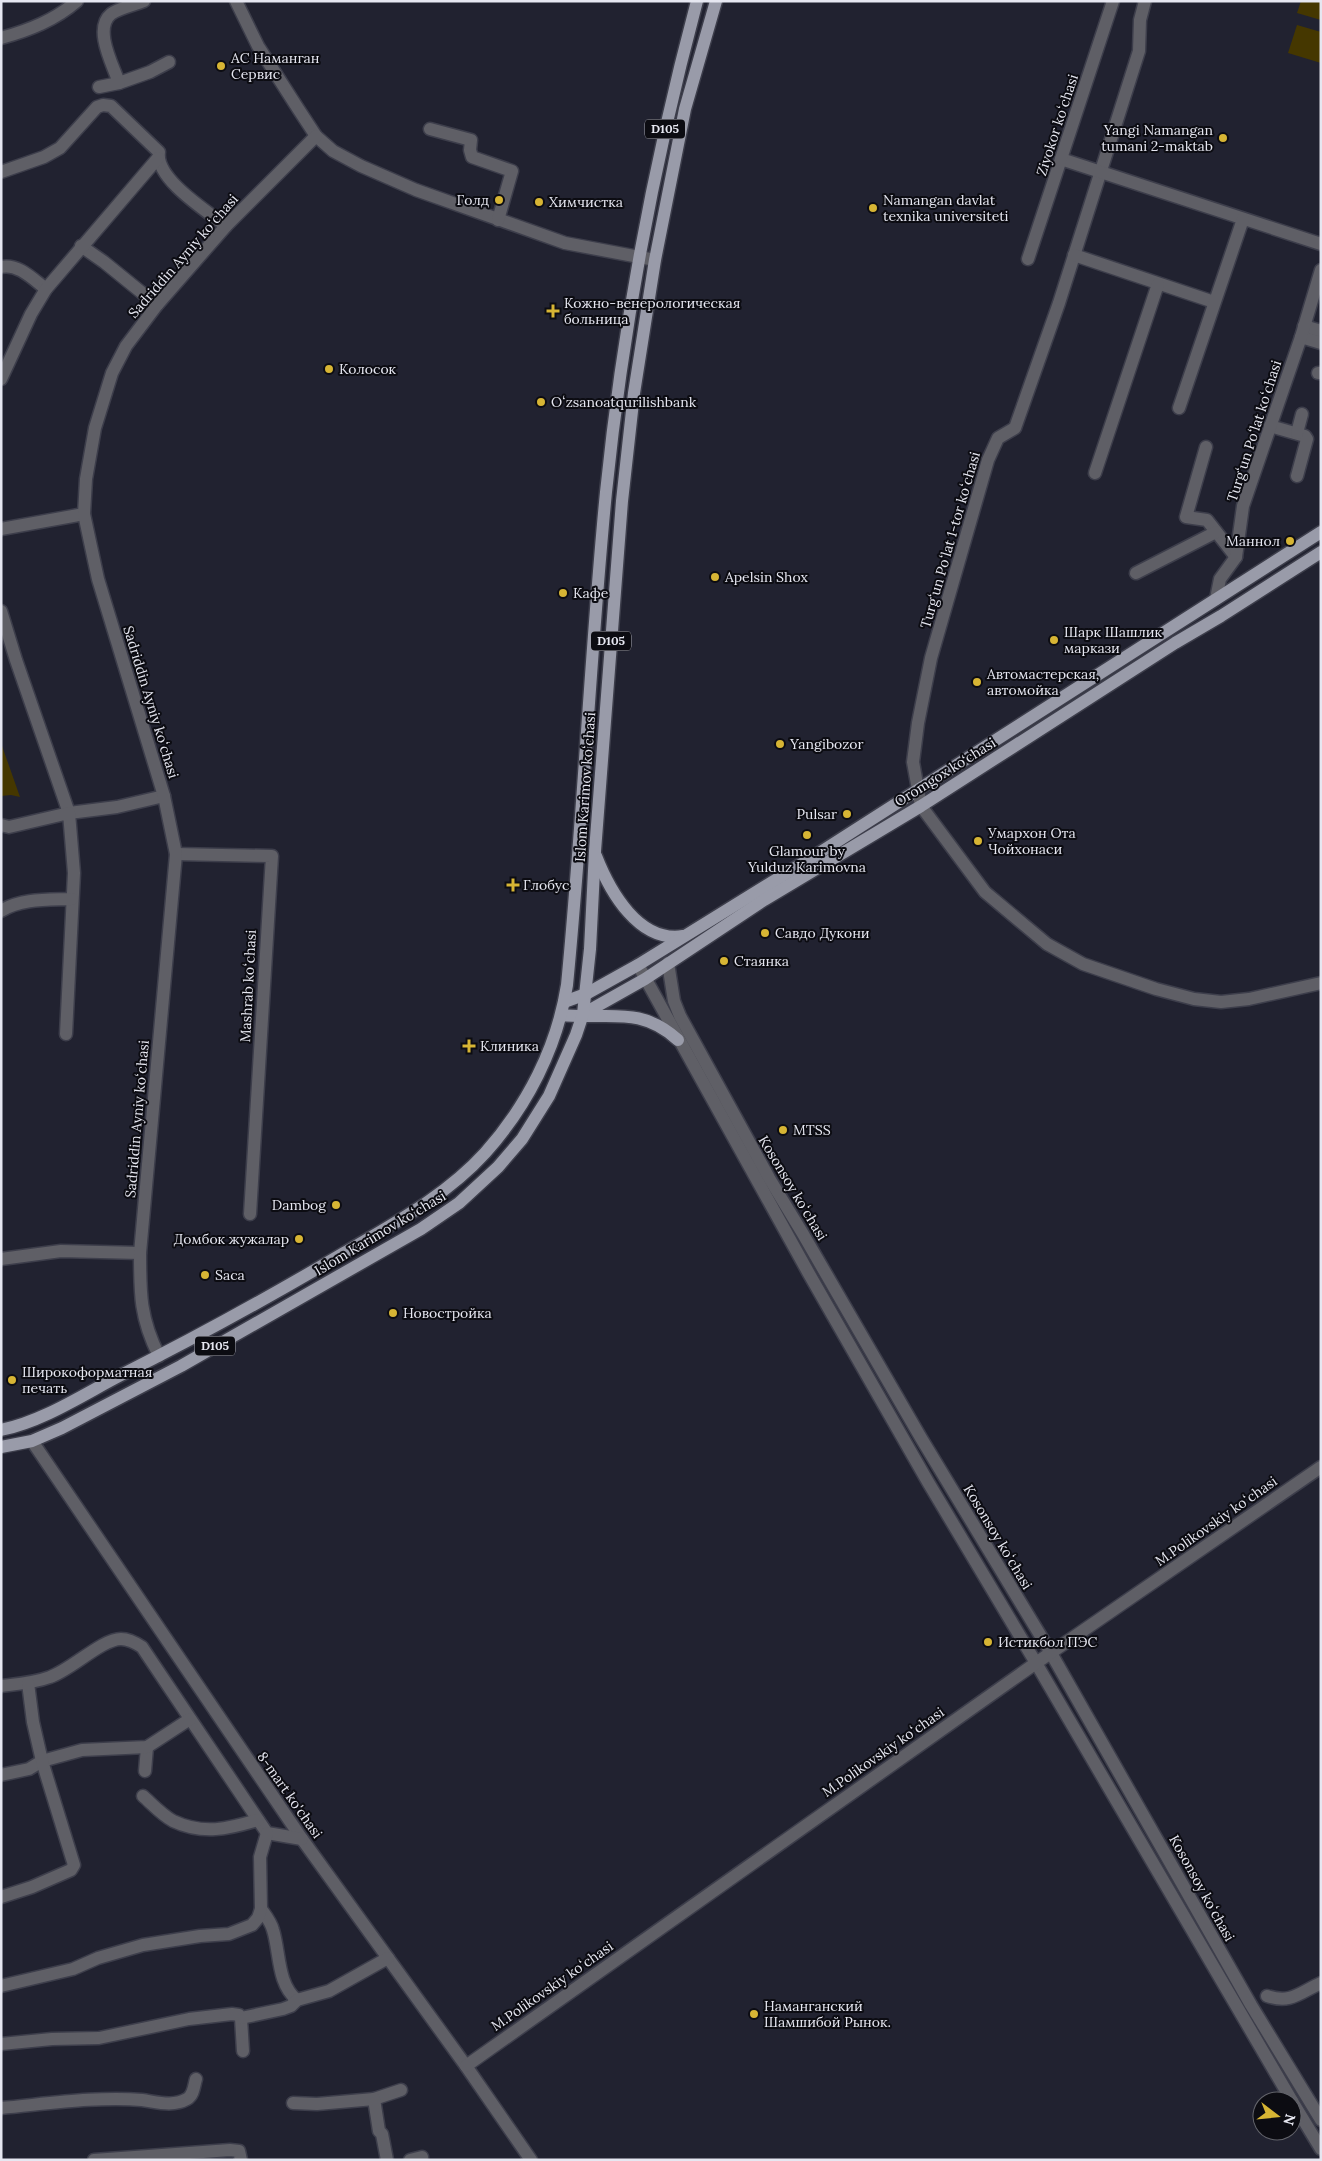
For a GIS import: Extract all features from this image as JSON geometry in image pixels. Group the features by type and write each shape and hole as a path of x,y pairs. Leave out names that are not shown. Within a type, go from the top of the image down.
{"main road":[{"name":"Islom Karimov koʻchasi","path":"1,1430 42,1416 159,1356 367,1240 408,1215 450,1186 484,1154 514,1116 536,1081 551,1046 563,1008 606,493 638,258 673,88 697,1"},
{"name":"Islom Karimov koʻchasi","path":"1,1447 32,1441 62,1428 181,1366 421,1229 459,1203 498,1167 522,1139 549,1096 576,1035 583,1014 586,994 593,898 594,851 622,501 634,393 655,260 686,109 716,1"},
{"name":"Oromgox ko‘chasi","path":"563,1008 638,965 816,855 1321,532"},
{"name":"Oromgox ko‘chasi","path":"583,1014 645,979 764,900 921,806 1319,553"},
{"path":"594,851 612,887 635,919 649,931 659,935 683,936"},
{"path":"563,1008 583,1014 643,1019 658,1024 678,1040"}],"street":[{"path":"1,38 40,26 61,14 77,1"},
{"path":"120,83 102,33 105,23 111,14 144,1"},
{"path":"236,1 258,46 316,136 333,151 361,166 416,190 498,220 566,243 655,260"},
{"name":"Ziyokor koʻchasi","path":"1028,259 1113,1"},
{"name":"Turgʻun Poʻlat 1-tor koʻchasi","path":"921,806 913,762 923,694 939,626 988,460 998,438 1014,428 1102,172 1139,51 1140,20 1145,1"},
{"path":"99,88 144,75 169,62"},
{"path":"1,172 44,158 60,148 97,107 103,105 111,106 159,152 158,158 46,288 31,314 1,378"},
{"path":"430,129 471,140 470,150 472,157 512,171 498,220"},
{"name":"Sadriddin Ayniy koʻchasi","path":"159,1356 141,1310 140,1252 176,854 164,796 98,579 84,514 86,479 101,404 112,372 126,346 157,305 226,226 316,136"},
{"path":"158,158 172,182 226,226"},
{"path":"1061,159 1321,244"},
{"path":"1179,408 1243,219"},
{"path":"81,246 157,305"},
{"path":"1074,255 1214,302"},
{"path":"1,266 13,266 20,269 46,288"},
{"name":"Turgʻun Poʻlat koʻchasi","path":"1216,599 1220,580 1236,557 1243,506 1303,331 1321,270"},
{"path":"1095,473 1158,284"},
{"path":"1303,331 1321,331"},
{"path":"1303,331 1321,343"},
{"path":"1297,433 1302,414"},
{"path":"1270,426 1297,433 1307,439 1297,476"},
{"path":"1206,447 1186,517 1207,520 1236,557"},
{"path":"1,529 84,514"},
{"path":"1136,573 1216,532"},
{"path":"1309,540 1319,553"},
{"path":"1,611 69,813 74,873 66,1034"},
{"path":"1,825 9,827 69,813 118,807 164,796"},
{"path":"921,806 985,892 1047,944 1083,964 1156,989 1194,999 1221,1002 1249,999 1321,983"},
{"name":"Mashrab koʻchasi","path":"176,854 272,856 250,1214"},
{"path":"1,911 8,907 41,900 72,900"},
{"name":"Kosonsoy koʻchasi","path":"668,963 674,1000 680,1016 769,1178 921,1438 1051,1653 1251,2006 1321,2120"},
{"name":"Kosonsoy koʻchasi","path":"638,965 678,1040 928,1482 1286,2091"},
{"path":"1,1259 61,1251 140,1252"},
{"name":"8-mart ko'chasi","path":"32,1441 302,1839 466,2066 530,2160"},
{"name":"M.Polikovskiy koʻchasi","path":"466,2066 1036,1663 1321,1467"},
{"path":"1,1686 28,1683 52,1677 109,1641 121,1639 142,1647 268,1833 302,1839"},
{"path":"1,1897 32,1887 71,1870 74,1865 42,1761 33,1722 28,1683"},
{"path":"1,1776 29,1769 42,1761 82,1750 147,1747 190,1719"},
{"path":"145,1771 147,1747"},
{"path":"143,1796 174,1821 204,1829 227,1829 258,1820"},
{"path":"1,1986 73,1969 98,1958 143,1945 200,1936 229,1934 252,1925 258,1918 261,1909 260,1857 268,1833"},
{"path":"261,1909 274,1932 279,1966 287,1988 297,2000"},
{"path":"241,2018 283,2009 291,2006 297,2000 329,1991 388,1958"},
{"path":"1267,1996 1281,2000 1288,1999 1321,1983"},
{"path":"1,2044 52,2039 98,2038 189,2019 236,2014 241,2018 243,2051"},
{"path":"1,2108 76,2101 132,2100 168,2104 187,2099 192,2095 196,2079"},
{"path":"293,2102 316,2104 374,2099 400,2090"},
{"path":"374,2099 379,2131 382,2134 387,2160"},
{"name":"Kosonsoy koʻchasi","path":"1302,2118 1321,2149"},
{"path":"94,2160 230,2150 238,2151 241,2160"}],"shaded area":[{"path":"1301,1 1321,1 1321,20 1297,13"},
{"path":"1297,25 1321,32 1321,63 1288,53"},
{"path":"1,743 20,797 11,795 1,796"}],"place":[{"name":"АС Наманган Сервис","path":"221,66"},
{"name":"Yangi Namangan tumani 2-maktab","path":"1223,138"},
{"name":"Голд","path":"499,200"},
{"name":"Химчистка","path":"539,202"},
{"name":"Namangan davlat texnika universiteti","path":"873,208"},
{"name":"Кожно-венерологическая больница","path":"553,311"},
{"name":"Колосок","path":"329,369"},
{"name":"Oʻzsanoatqurilishbank","path":"541,402"},
{"name":"Маннол","path":"1290,541"},
{"name":"Apelsin Shox","path":"715,577"},
{"name":"Кафе","path":"563,593"},
{"name":"Шарк Шашлик маркази","path":"1054,640"},
{"name":"Автомастерская, автомойка","path":"977,682"},
{"name":"Yangibozor","path":"780,744"},
{"name":"Pulsar","path":"847,814"},
{"name":"Glamour by Yulduz Karimovna","path":"807,835"},
{"name":"Умархон Ота Чойхонаси","path":"978,841"},
{"name":"Глобус","path":"513,885"},
{"name":"Савдо Дукони","path":"765,933"},
{"name":"Стаянка","path":"724,961"},
{"name":"Клиника","path":"469,1046"},
{"name":"MTSS","path":"783,1130"},
{"name":"Dambog","path":"336,1205"},
{"name":"Домбок жужалар","path":"299,1239"},
{"name":"Saca","path":"205,1275"},
{"name":"Новостройка","path":"393,1313"},
{"name":"Широкоформатная печать","path":"12,1380"},
{"name":"Истикбол ПЭС","path":"988,1642"},
{"name":"Наманганский Шамшибой Рынок.","path":"754,2014"}]}
